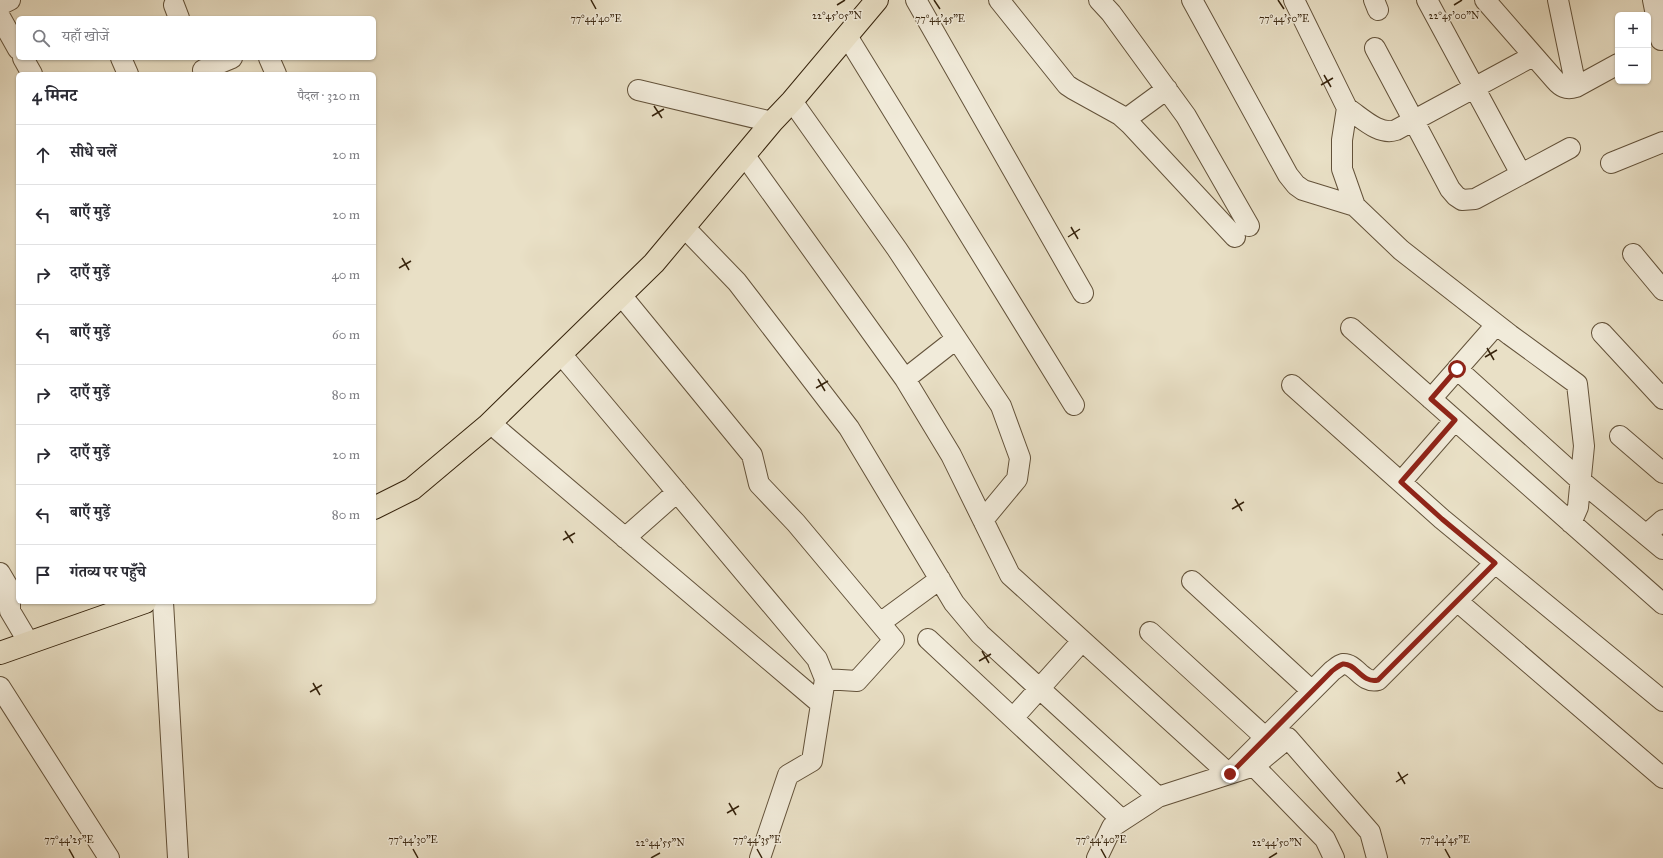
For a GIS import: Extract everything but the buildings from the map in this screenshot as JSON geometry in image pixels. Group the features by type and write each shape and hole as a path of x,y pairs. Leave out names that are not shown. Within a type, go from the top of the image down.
{"main road":[{"path":"376,507 412,489 490,423 654,263 877,0"},
{"path":"0,653 139,604"}],"street":[{"path":"0,5 10,0"},
{"path":"916,0 1083,293"},
{"path":"999,0 1067,85 1126,119 1242,231 1186,116 1111,13 1099,0"},
{"path":"1192,0 1292,180 1303,190 1355,206 1401,250 1496,325 1577,384 1584,446 1578,507 1570,523"},
{"path":"1294,0 1347,108 1382,131 1389,133 1475,89 1533,56"},
{"path":"1427,0 1521,174"},
{"path":"1485,0 1533,56 1564,88 1570,89 1615,66"},
{"path":"1558,0 1576,86"},
{"path":"1653,0 1657,42"},
{"path":"0,17 16,45"},
{"path":"847,36 1074,405"},
{"path":"1375,48 1415,120 1450,189 1462,200 1475,199 1570,148"},
{"path":"24,60 31,72"},
{"path":"122,60 127,72"},
{"path":"202,67 225,60"},
{"path":"270,60 275,72"},
{"path":"1126,119 1166,89"},
{"path":"638,90 772,122"},
{"path":"792,101 897,249 1000,406 1020,458 1017,479 983,520"},
{"path":"1347,108 1342,140 1342,169 1355,206"},
{"path":"1611,163 1663,142"},
{"path":"744,156 905,379 951,455 1010,575 1230,774"},
{"path":"684,227 737,282 849,428 954,603 980,634 1158,797"},
{"path":"1633,254 1663,290"},
{"path":"621,295 752,455 759,484 796,523 894,640 857,681 825,679"},
{"path":"1431,399 1496,325"},
{"path":"1350,328 1663,604"},
{"path":"1602,333 1663,399"},
{"path":"905,379 956,339"},
{"path":"561,354 817,659 825,679 812,761 788,775 760,858"},
{"path":"1457,369 1581,481 1663,549"},
{"path":"1292,385 1442,519 1663,701"},
{"path":"1401,482 1455,420"},
{"path":"490,423 821,704"},
{"path":"1620,436 1663,473"},
{"path":"625,538 677,492"},
{"path":"1646,535 1663,520"},
{"path":"1230,774 1332,671 1344,664 1349,665 1372,682 1378,680 1495,563"},
{"path":"0,573 10,590 10,611 29,643"},
{"path":"880,623 940,579"},
{"path":"1192,581 1312,691"},
{"path":"1457,601 1663,778"},
{"path":"163,604 178,858"},
{"path":"1150,632 1266,738"},
{"path":"928,639 1122,820"},
{"path":"1014,718 1082,641"},
{"path":"0,686 109,858"},
{"path":"1097,858 1112,826 1158,797 1254,766 1288,738 1370,832 1377,858"},
{"path":"1254,766 1325,839 1334,858"}],"route":[{"path":"1230,774 1332,671 1340,665 1349,665 1372,682 1378,680 1495,563 1442,519 1401,482 1455,420 1431,399 1457,369"}]}
